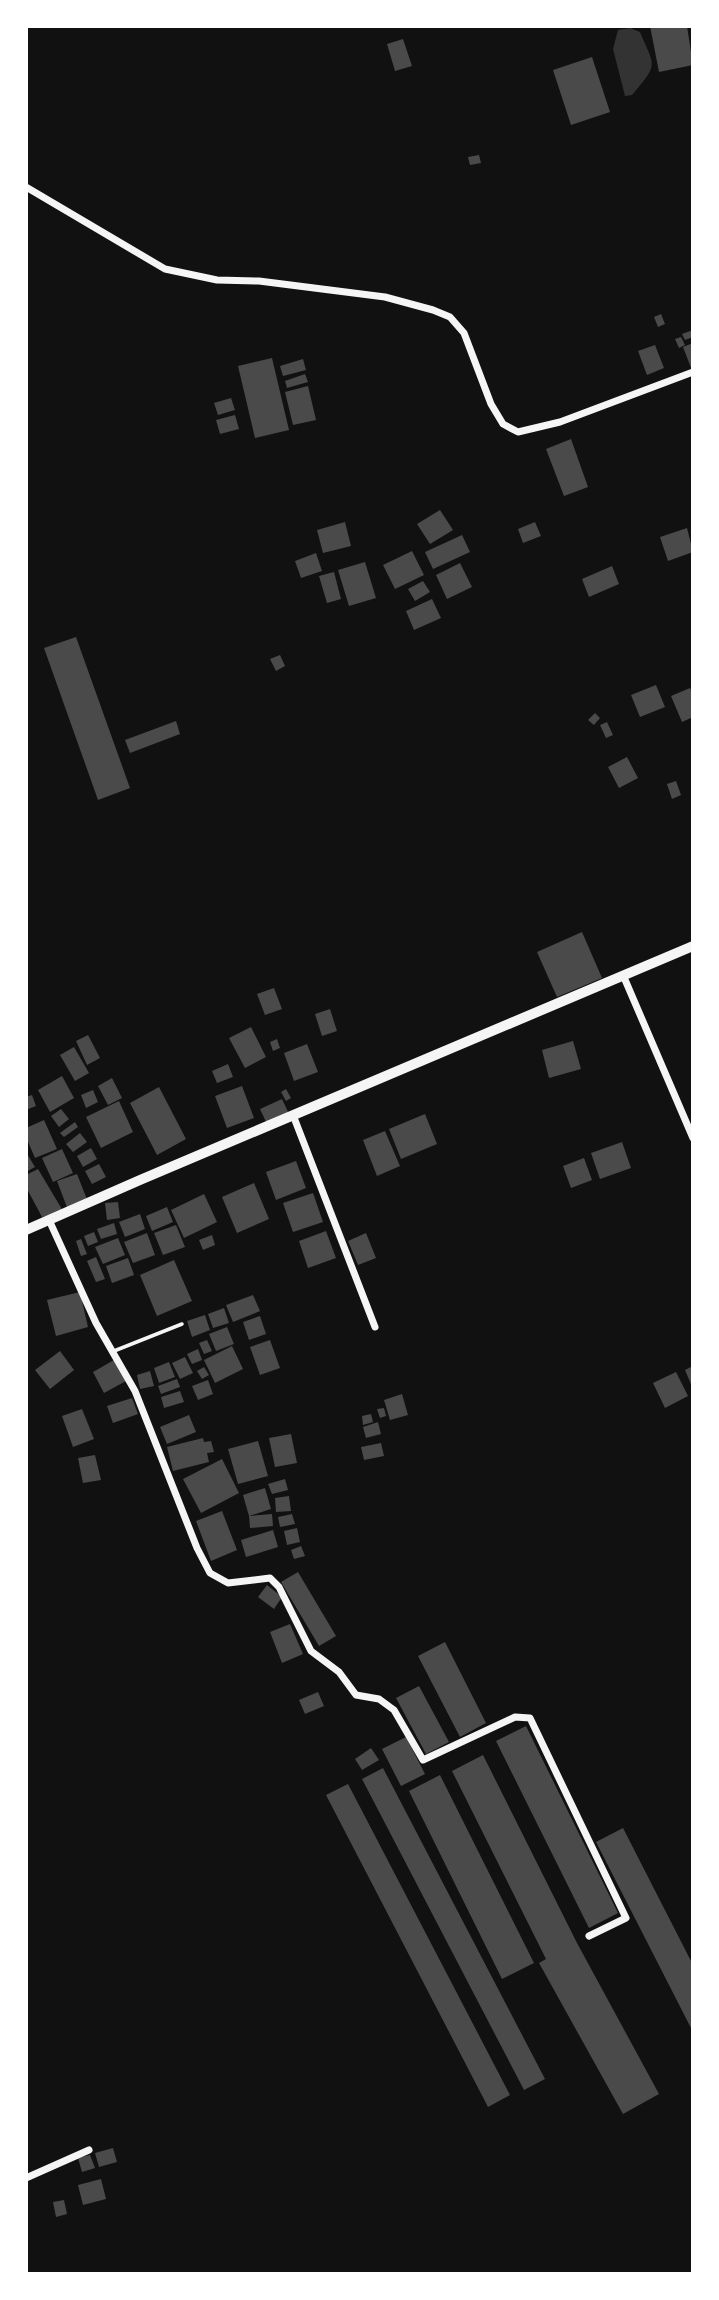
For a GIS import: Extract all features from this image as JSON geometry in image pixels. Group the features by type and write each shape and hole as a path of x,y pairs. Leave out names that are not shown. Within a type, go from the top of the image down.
{"street":[{"path":"26,187 165,269 217,280 259,281 385,297 450,317 464,333 491,404 503,424 518,432 560,422 693,372"},
{"path":"26,1230 693,946"},
{"path":"623,975 693,1138"},
{"path":"293,1115 375,1327"},
{"path":"49,1220 96,1323 135,1391 197,1548 210,1573 228,1583 270,1578 279,1587 311,1651 339,1672 356,1695 379,1699 394,1710 424,1760 515,1717 530,1718 626,1918 589,1936"},
{"path":"26,2178 89,2150"}],"lane":[{"path":"112,1352 181,1324"}],"shaded area":[{"path":"630,28 640,32 652,65 647,77 632,95 625,96 613,49 618,30"}],"building":[{"path":"650,26 687,26 693,65 659,72"},
{"path":"403,39 412,66 395,71 387,44"},
{"path":"592,57 610,112 571,125 553,70"},
{"path":"479,155 481,163 470,165 468,157"},
{"path":"661,314 665,324 658,327 654,317"},
{"path":"693,330 693,337 685,340 682,334"},
{"path":"681,337 685,345 679,348 675,339"},
{"path":"693,343 693,373 683,347"},
{"path":"655,345 664,368 647,375 638,351"},
{"path":"272,358 289,430 255,438 238,366"},
{"path":"303,359 306,370 283,376 280,366"},
{"path":"305,374 308,382 287,388 285,381"},
{"path":"308,386 316,420 293,425 285,392"},
{"path":"231,398 235,410 218,415 214,403"},
{"path":"235,415 239,429 220,434 216,420"},
{"path":"571,439 588,487 564,496 546,449"},
{"path":"440,510 453,530 430,544 417,524"},
{"path":"345,522 351,546 323,553 317,530"},
{"path":"535,522 541,536 523,543 518,529"},
{"path":"687,528 693,552 668,561 660,537"},
{"path":"462,535 470,552 433,569 425,552"},
{"path":"412,551 424,575 395,589 383,565"},
{"path":"316,553 322,571 301,578 295,561"},
{"path":"365,562 376,598 349,606 338,570"},
{"path":"460,563 472,587 447,599 436,575"},
{"path":"612,566 619,584 589,597 582,579"},
{"path":"334,572 341,599 327,603 319,576"},
{"path":"423,581 430,592 415,601 408,589"},
{"path":"432,599 441,618 414,630 406,611"},
{"path":"76,637 130,788 98,800 44,648"},
{"path":"280,655 285,666 276,671 270,659"},
{"path":"656,685 665,707 640,717 631,695"},
{"path":"690,688 693,694 693,717 682,722 671,696"},
{"path":"595,713 600,718 594,725 588,720"},
{"path":"176,721 180,734 130,753 125,740"},
{"path":"607,722 613,735 606,738 600,725"},
{"path":"627,757 638,778 619,788 608,767"},
{"path":"676,781 681,795 672,799 667,784"},
{"path":"582,932 602,978 557,997 537,952"},
{"path":"274,988 282,1009 265,1015 257,994"},
{"path":"330,1009 337,1031 322,1036 315,1014"},
{"path":"251,1027 266,1057 245,1068 229,1038"},
{"path":"88,1035 100,1058 87,1065 76,1041"},
{"path":"277,1039 280,1048 273,1051 270,1042"},
{"path":"573,1041 581,1069 549,1078 542,1050"},
{"path":"307,1044 318,1072 294,1081 284,1053"},
{"path":"74,1047 89,1073 75,1081 60,1055"},
{"path":"228,1064 233,1077 217,1083 212,1071"},
{"path":"62,1076 74,1098 50,1112 38,1090"},
{"path":"112,1078 122,1098 108,1105 98,1086"},
{"path":"242,1086 254,1118 227,1128 215,1096"},
{"path":"159,1087 186,1139 157,1155 130,1103"},
{"path":"286,1089 291,1098 286,1101 281,1092"},
{"path":"93,1090 98,1102 86,1108 81,1095"},
{"path":"32,1095 36,1106 26,1110 26,1097"},
{"path":"282,1099 289,1114 267,1124 260,1109"},
{"path":"119,1101 133,1132 101,1148 86,1117"},
{"path":"61,1109 69,1119 59,1127 51,1116"},
{"path":"425,1114 437,1144 401,1159 389,1129"},
{"path":"44,1120 57,1149 35,1158 26,1137 26,1128"},
{"path":"75,1122 78,1127 64,1137 60,1133"},
{"path":"385,1131 400,1166 377,1176 363,1140"},
{"path":"80,1133 87,1142 73,1152 66,1144"},
{"path":"622,1142 631,1168 600,1179 591,1153"},
{"path":"91,1148 97,1159 83,1167 77,1156"},
{"path":"62,1149 73,1173 53,1182 42,1158"},
{"path":"26,1152 35,1167 26,1172"},
{"path":"584,1158 592,1180 571,1188 563,1166"},
{"path":"296,1161 306,1188 276,1200 266,1172"},
{"path":"99,1164 106,1177 92,1184 85,1171"},
{"path":"38,1169 63,1211 42,1217 26,1187 26,1175"},
{"path":"77,1174 88,1202 68,1210 57,1181"},
{"path":"254,1183 269,1219 237,1233 222,1197"},
{"path":"313,1193 323,1222 293,1232 283,1203"},
{"path":"204,1194 217,1222 184,1238 171,1210"},
{"path":"118,1202 120,1218 107,1220 105,1203"},
{"path":"167,1207 173,1222 152,1231 146,1216"},
{"path":"140,1214 145,1229 125,1237 119,1222"},
{"path":"114,1223 117,1234 101,1239 97,1229"},
{"path":"176,1225 185,1247 163,1255 154,1233"},
{"path":"326,1231 336,1258 308,1268 299,1241"},
{"path":"94,1232 98,1242 88,1246 84,1236"},
{"path":"147,1233 155,1255 133,1263 124,1242"},
{"path":"366,1233 376,1258 358,1265 348,1241"},
{"path":"212,1235 215,1245 203,1250 199,1240"},
{"path":"118,1238 125,1255 103,1264 95,1247"},
{"path":"81,1239 87,1254 81,1256 76,1241"},
{"path":"96,1257 105,1279 96,1282 87,1261"},
{"path":"128,1258 134,1275 112,1283 106,1266"},
{"path":"174,1260 192,1301 157,1316 140,1275"},
{"path":"80,1292 88,1327 56,1336 47,1300"},
{"path":"253,1295 260,1311 233,1322 226,1305"},
{"path":"224,1308 229,1323 213,1328 208,1314"},
{"path":"205,1315 210,1330 192,1337 187,1321"},
{"path":"260,1316 266,1334 249,1340 243,1322"},
{"path":"227,1327 234,1344 216,1351 209,1334"},
{"path":"207,1340 212,1351 204,1354 199,1343"},
{"path":"270,1340 280,1368 260,1375 250,1347"},
{"path":"232,1346 243,1369 215,1383 204,1360"},
{"path":"198,1349 202,1360 192,1364 187,1354"},
{"path":"60,1351 74,1370 50,1389 35,1370"},
{"path":"185,1357 193,1373 180,1379 172,1363"},
{"path":"114,1360 126,1381 104,1393 93,1372"},
{"path":"169,1362 175,1377 159,1383 154,1368"},
{"path":"693,1366 693,1389 685,1370"},
{"path":"204,1367 209,1375 202,1379 197,1371"},
{"path":"150,1371 154,1386 140,1389 137,1375"},
{"path":"676,1372 688,1396 665,1408 653,1383"},
{"path":"177,1379 180,1387 161,1394 158,1386"},
{"path":"208,1380 213,1394 198,1400 192,1386"},
{"path":"180,1391 184,1402 164,1408 161,1397"},
{"path":"402,1394 408,1415 390,1420 384,1400"},
{"path":"132,1398 138,1414 113,1423 107,1406"},
{"path":"384,1408 386,1416 380,1418 377,1409"},
{"path":"82,1409 94,1439 73,1447 62,1416"},
{"path":"371,1414 373,1422 363,1425 362,1416"},
{"path":"189,1415 196,1432 167,1444 160,1427"},
{"path":"378,1422 381,1434 366,1438 363,1427"},
{"path":"291,1434 297,1463 275,1467 269,1438"},
{"path":"203,1438 204,1442 211,1441 214,1452 207,1453 209,1462 173,1471 167,1447"},
{"path":"258,1441 268,1476 238,1484 228,1449"},
{"path":"381,1443 384,1456 364,1460 361,1447"},
{"path":"95,1455 101,1480 83,1483 78,1458"},
{"path":"222,1459 239,1493 201,1513 183,1479"},
{"path":"285,1479 288,1490 272,1494 268,1484"},
{"path":"265,1488 271,1509 249,1516 243,1495"},
{"path":"289,1496 291,1511 276,1512 275,1498"},
{"path":"222,1511 237,1550 211,1561 196,1521"},
{"path":"272,1514 273,1526 250,1528 249,1516"},
{"path":"292,1514 295,1524 280,1527 278,1517"},
{"path":"297,1528 300,1542 287,1545 284,1531"},
{"path":"273,1530 278,1547 246,1557 241,1540"},
{"path":"301,1546 305,1556 294,1559 291,1550"},
{"path":"298,1572 336,1636 319,1646 281,1582"},
{"path":"267,1585 282,1597 274,1609 258,1597"},
{"path":"290,1624 303,1654 282,1663 270,1632"},
{"path":"445,1642 486,1723 460,1737 418,1656"},
{"path":"419,1686 449,1742 426,1754 396,1698"},
{"path":"318,1692 324,1706 305,1714 299,1700"},
{"path":"526,1726 618,1913 589,1928 496,1741"},
{"path":"406,1737 425,1774 401,1786 382,1749"},
{"path":"371,1748 379,1760 362,1770 355,1759"},
{"path":"483,1755 577,1943 659,2094 623,2114 539,1963 546,1959 452,1771"},
{"path":"383,1768 545,2079 524,2090 362,1779"},
{"path":"440,1775 534,1963 502,1979 409,1791"},
{"path":"348,1784 510,2095 488,2107 326,1795"},
{"path":"623,1828 693,1965 693,2032 596,1842"},
{"path":"113,2148 117,2162 99,2167 95,2153"},
{"path":"90,2155 95,2168 82,2172 78,2158"},
{"path":"101,2179 106,2199 83,2205 78,2185"},
{"path":"64,2200 67,2214 56,2217 53,2202"}]}
